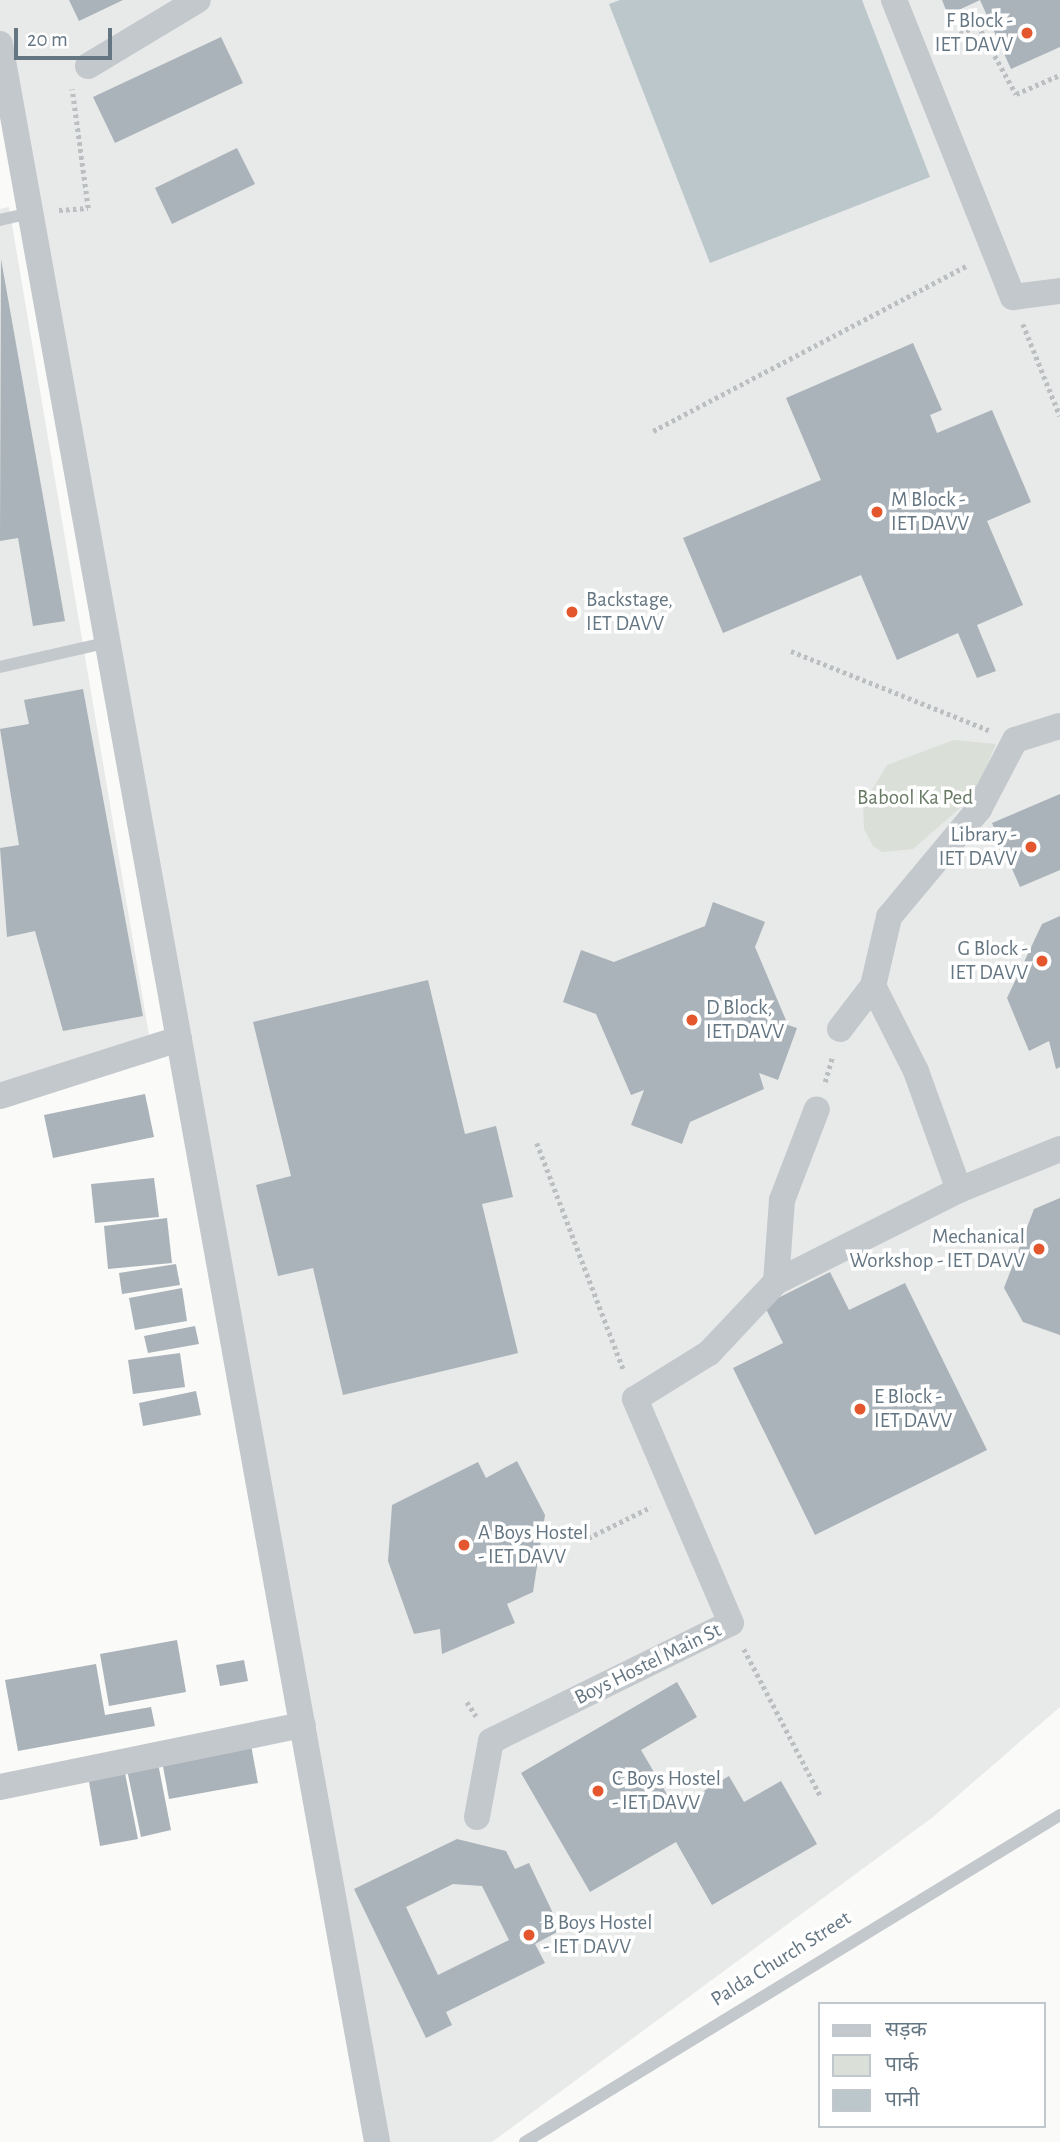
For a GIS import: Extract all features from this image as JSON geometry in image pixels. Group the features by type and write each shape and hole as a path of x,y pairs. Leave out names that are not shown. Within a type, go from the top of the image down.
{"street":[{"path":"88,66 198,0"},
{"path":"894,0 1013,298 1060,291"},
{"path":"0,44 377,2142"},
{"path":"840,1029 873,986 889,916 979,809 1015,740 1060,726"},
{"path":"873,986 916,1071 958,1190"},
{"path":"0,1096 179,1039"},
{"path":"776,1282 782,1200 817,1109"},
{"path":"635,1399 709,1353 776,1282 958,1190 1060,1149"},
{"name":"Boys Hostel Main St","path":"477,1817 491,1741 731,1623 635,1399"},
{"path":"0,1787 303,1725"}],"lane":[{"path":"0,219 30,213"},
{"path":"0,667 109,642"},
{"name":"Palda Church Street","path":"525,2142 1060,1815"}],"path":[{"path":"915,55 978,26 1016,94 1060,75"},
{"path":"30,213 88,208 72,87 88,66"},
{"path":"653,431 994,251"},
{"path":"1013,298 1060,416"},
{"path":"791,651 1015,740"},
{"path":"817,1109 840,1029"},
{"path":"537,1143 635,1399"},
{"path":"588,1538 677,1494"},
{"path":"731,1623 821,1797"}],"shaded area":[{"path":"0,0 1060,0 1060,1707 933,1817 492,2142 383,2142 0,42"},
{"path":"9,207 151,1047 0,1105 0,209"}],"green space":[{"name":"Babool Ka Ped","path":"954,740 996,744 974,796 913,849 882,852 873,846 864,829 863,805 887,765"}],"water":[{"path":"620,0 862,0 930,177 710,263 609,4"}],"building":[{"path":"69,0 123,0 79,21"},
{"path":"942,0 980,0 948,15"},
{"name":"F Block - IET DAVV","path":"980,0 1060,0 1060,47 1011,69"},
{"path":"221,37 243,83 115,143 93,97"},
{"path":"237,148 255,184 172,224 155,188"},
{"path":"1,259 65,621 33,626 18,538 0,541"},
{"name":"M Block - IET DAVV","path":"913,343 942,410 930,415 937,433 992,410 1031,502 987,521 1023,605 977,625 996,671 977,678 958,633 897,660 861,575 723,633 683,538 821,480 786,398"},
{"path":"83,689 143,1016 63,1031 35,931 7,937 0,848 19,845 0,729 29,724 24,700"},
{"name":"Library - IET DAVV","path":"1060,794 1060,870 1020,887 992,823"},
{"name":"D Block, IET DAVV","path":"713,902 765,922 755,947 788,1025 797,1028 778,1080 759,1073 764,1089 690,1122 682,1144 631,1125 644,1090 631,1095 596,1014 563,1002 581,950 614,962 705,926"},
{"name":"G Block - IET DAVV","path":"1060,916 1060,1067 1056,1069 1049,1041 1029,1051 1007,998 1042,924"},
{"path":"428,980 465,1134 496,1126 513,1197 482,1204 518,1353 343,1395 313,1268 278,1276 256,1185 291,1176 253,1022"},
{"path":"145,1094 154,1137 53,1158 44,1115"},
{"path":"154,1178 159,1217 95,1223 91,1184"},
{"name":"Mechanical Workshop - IET DAVV","path":"1060,1198 1060,1335 1023,1322 1004,1288 1034,1209"},
{"path":"167,1218 172,1263 108,1269 104,1226"},
{"path":"176,1264 180,1285 122,1294 119,1273"},
{"name":"E Block - IET DAVV","path":"830,1272 849,1310 905,1283 987,1450 815,1535 733,1368 783,1343 764,1305"},
{"path":"182,1288 187,1321 135,1330 129,1298"},
{"path":"195,1326 199,1344 148,1353 144,1336"},
{"path":"180,1353 185,1387 133,1394 128,1360"},
{"path":"196,1391 201,1415 143,1426 139,1403"},
{"name":"A Boys Hostel - IET DAVV","path":"517,1461 545,1515 533,1592 507,1604 515,1623 442,1654 440,1629 414,1634 388,1561 392,1505 478,1462 486,1478"},
{"path":"177,1640 186,1692 109,1706 100,1654"},
{"path":"244,1660 248,1681 220,1686 216,1665"},
{"path":"96,1664 105,1715 151,1707 155,1726 18,1751 5,1680"},
{"name":"C Boys Hostel - IET DAVV","path":"677,1682 697,1717 641,1750 675,1808 729,1776 744,1802 781,1781 817,1844 712,1905 676,1842 590,1892 521,1773"},
{"path":"251,1745 258,1783 169,1799 162,1761"},
{"path":"157,1758 171,1830 141,1837 126,1765"},
{"path":"123,1763 138,1839 100,1846 87,1770"},
{"name":"B Boys Hostel - IET DAVV","path":"457,1839 506,1851 515,1869 529,1863 561,1930 535,1944 545,1963 446,2012 452,2025 426,2038 354,1889","holes":["453,1884 482,1886 509,1940 438,1975 406,1907"]}],"place":[{"name":"F Block - IET DAVV","path":"1027,33"},
{"name":"M Block - IET DAVV","path":"877,512"},
{"name":"Backstage, IET DAVV","path":"572,612"},
{"name":"Library - IET DAVV","path":"1031,847"},
{"name":"G Block - IET DAVV","path":"1042,961"},
{"name":"D Block, IET DAVV","path":"692,1020"},
{"name":"Mechanical Workshop - IET DAVV","path":"1039,1249"},
{"name":"E Block - IET DAVV","path":"860,1409"},
{"name":"A Boys Hostel - IET DAVV","path":"464,1545"},
{"name":"C Boys Hostel - IET DAVV","path":"598,1791"},
{"name":"B Boys Hostel - IET DAVV","path":"529,1935"}]}
